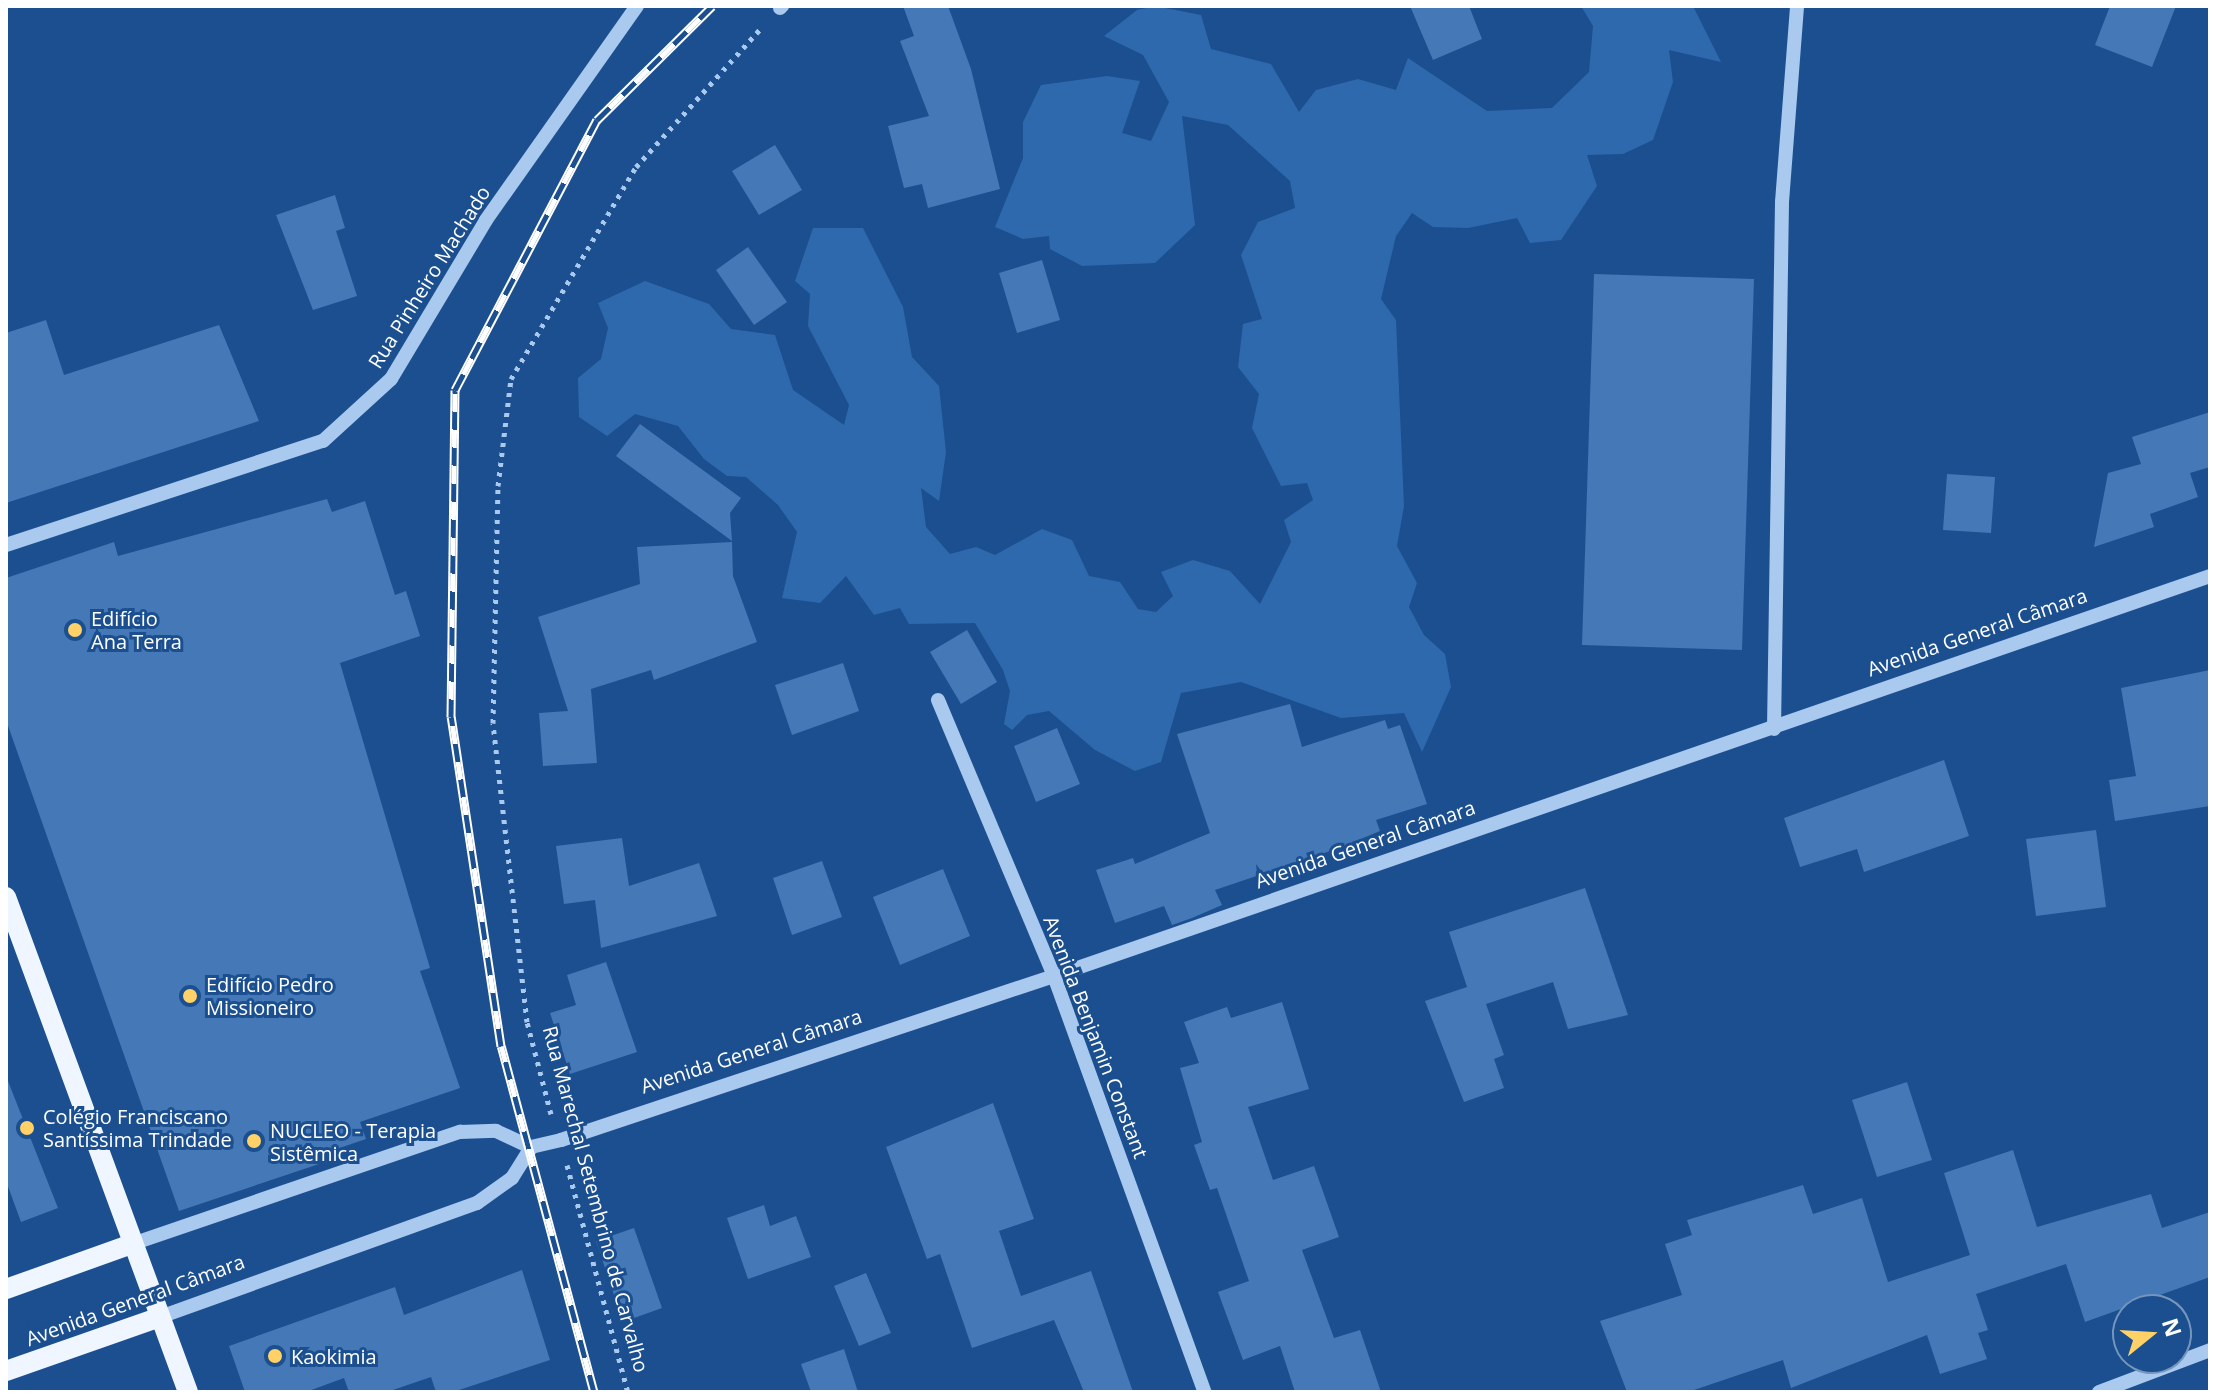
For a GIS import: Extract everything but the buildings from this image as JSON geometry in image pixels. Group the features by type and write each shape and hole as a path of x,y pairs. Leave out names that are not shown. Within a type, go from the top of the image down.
{"main road":[{"path":"6,897 188,1392"},
{"path":"6,1289 132,1244"},
{"name":"Avenida General Câmara","path":"6,1371 160,1317"}],"street":[{"name":"Rua Pinheiro Machado","path":"6,545 323,441 391,379 486,220 637,6"},
{"path":"1774,729 1782,202 1797,6"},
{"name":"Avenida General Câmara","path":"160,1317 477,1203 512,1178 531,1147 561,1140 1054,976 2210,576"},
{"name":"Avenida Benjamin Constant","path":"938,700 1054,976 1205,1392"},
{"path":"132,1244 460,1132 496,1131 531,1147"},
{"path":"2099,1392 2210,1350"}],"path":[{"name":"Rua Marechal Setembrino de Carvalho","path":"628,1392 527,1022 493,723 497,500 511,379 636,167 781,7"}],"shaded area":[{"path":"1155,6 1201,15 1211,49 1271,64 1299,112 1316,90 1358,79 1396,90 1408,58 1487,111 1552,108 1589,72 1593,26 1581,6 1693,6 1721,62 1669,50 1673,82 1653,140 1623,154 1587,155 1597,186 1561,240 1530,243 1517,218 1468,228 1433,227 1412,213 1396,236 1381,299 1396,320 1404,506 1397,546 1417,583 1409,607 1424,635 1445,654 1451,687 1422,752 1404,713 1341,718 1241,682 1181,693 1161,762 1135,771 1095,750 1049,711 1027,715 1012,730 1004,724 1010,691 1003,670 975,623 909,624 900,608 874,615 846,576 820,603 782,598 797,532 778,505 746,477 727,476 704,459 678,426 635,414 607,436 579,417 578,378 601,359 608,328 598,303 645,281 709,304 731,329 775,335 793,390 844,425 849,405 808,326 810,294 795,281 813,228 863,228 903,307 912,357 939,386 946,452 939,501 921,488 926,527 950,554 976,547 995,555 1042,529 1072,540 1089,576 1120,582 1138,609 1156,612 1173,596 1161,572 1193,560 1230,571 1260,604 1291,542 1284,520 1313,500 1307,483 1281,486 1252,428 1259,394 1238,367 1243,324 1262,319 1241,255 1258,222 1295,208 1290,181 1228,125 1182,116 1195,225 1155,263 1082,266 1050,249 1049,236 1023,239 995,227 1023,158 1023,122 1041,85 1107,76 1140,81 1122,133 1151,141 1169,102 1143,55 1104,36 1137,10"}],"railway":[{"path":"594,1392 501,1046 451,717 455,390 597,120 712,6"}],"place":[{"name":"Edifício Ana Terra","path":"75,630"},
{"name":"Edifício Pedro Missioneiro","path":"190,996"},
{"name":"Colégio Franciscano Santíssima Trindade","path":"27,1128"},
{"name":"NUCLEO - Terapia Sistêmica","path":"254,1141"},
{"name":"Kaokimia","path":"275,1356"}]}
